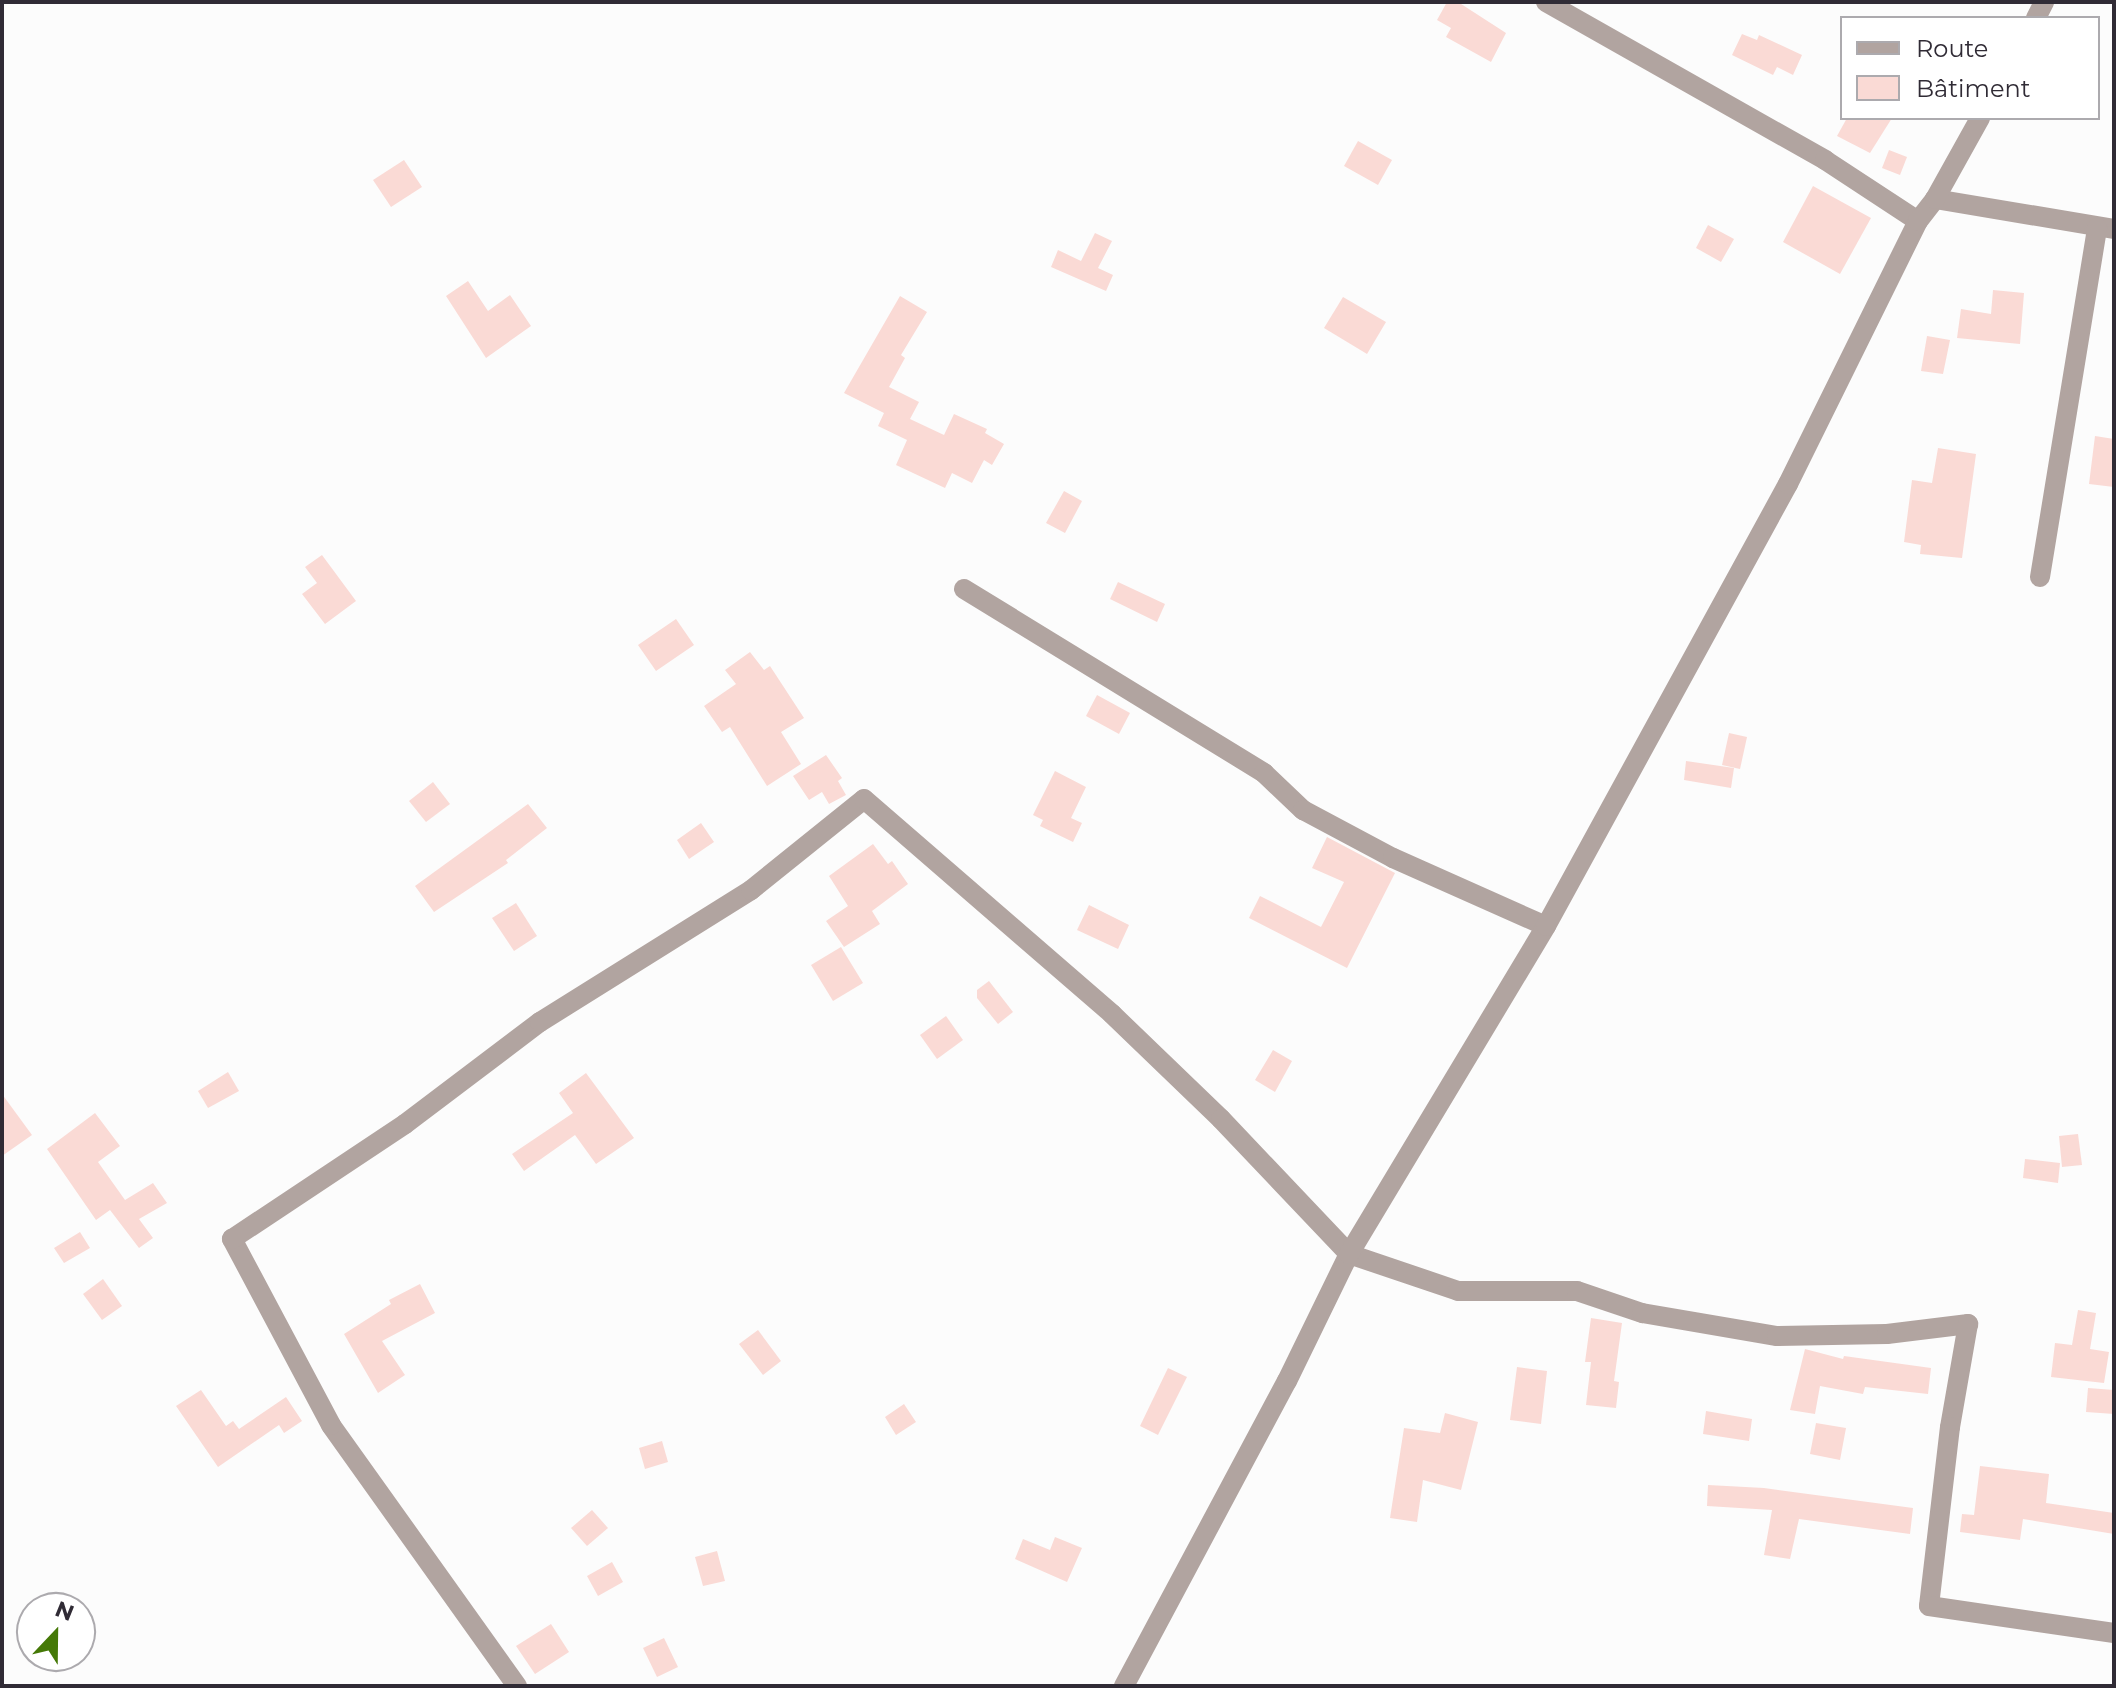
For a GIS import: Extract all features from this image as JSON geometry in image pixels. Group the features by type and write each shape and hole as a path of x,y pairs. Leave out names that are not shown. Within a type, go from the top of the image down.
{"street":[{"path":"1546,2 1825,160 1918,221"},
{"path":"1124,1686 1287,1381 1349,1254 1546,926 1788,484 1918,221 1935,199 1979,120"},
{"path":"1935,199 2106,228 2040,577"},
{"path":"964,589 1264,773 1303,810 1393,858 1546,926"},
{"path":"517,1686 331,1425 232,1239 405,1124 540,1022 751,890 864,799 1112,1014 1221,1119 1349,1254 1458,1291 1577,1291 1642,1313 1777,1336 1887,1334 1968,1324 1950,1427 1929,1606 2114,1633"}],"building":[{"path":"1447,2 1458,2 1506,33 1491,62 1446,37 1451,28 1437,20"},
{"path":"1742,34 1757,40 1759,35 1802,55 1793,75 1777,67 1773,75 1732,55"},
{"path":"1846,120 1891,120 1870,153 1837,136"},
{"path":"1358,141 1392,160 1378,185 1344,166"},
{"path":"1889,150 1907,157 1900,175 1882,168"},
{"path":"404,160 422,187 391,207 373,180"},
{"path":"1813,186 1871,218 1840,274 1783,242"},
{"path":"1708,225 1734,239 1721,262 1696,248"},
{"path":"1095,233 1112,241 1098,268 1113,275 1106,291 1051,267 1058,250 1081,261"},
{"path":"468,281 488,311 510,295 531,326 486,358 446,296"},
{"path":"1993,290 2024,293 2020,344 1957,338 1961,309 1991,314"},
{"path":"900,296 927,312 901,355 905,358 889,387 919,402 910,419 944,435 954,414 987,429 985,433 1004,444 992,465 984,460 972,483 952,473 945,488 896,465 907,440 878,426 884,413 844,393"},
{"path":"1343,297 1386,322 1367,354 1324,328"},
{"path":"1927,336 1950,340 1943,374 1921,371"},
{"path":"2095,436 2114,439 2114,487 2089,484"},
{"path":"1938,448 1976,454 1962,558 1920,554 1921,545 1904,542 1912,480 1932,483"},
{"path":"1064,491 1082,501 1065,533 1046,523"},
{"path":"322,555 356,601 325,624 302,594 317,583 305,567"},
{"path":"1118,582 1165,604 1157,622 1110,599"},
{"path":"676,619 694,645 656,671 638,645"},
{"path":"750,652 764,670 770,666 804,718 781,732 801,764 767,786 730,727 722,732 704,706 736,684 725,670"},
{"path":"1097,695 1130,713 1119,734 1086,716"},
{"path":"1729,733 1747,737 1740,769 1722,765"},
{"path":"826,755 842,778 838,781 846,795 829,804 822,792 809,800 793,776"},
{"path":"1686,761 1734,768 1731,788 1684,780"},
{"path":"1055,771 1086,787 1071,818 1082,823 1073,842 1040,826 1043,820 1033,815"},
{"path":"433,782 450,804 426,822 409,801"},
{"path":"528,804 547,828 506,860 508,863 434,912 415,886"},
{"path":"701,823 714,842 689,859 677,840"},
{"path":"1327,837 1395,873 1347,968 1249,918 1260,896 1321,927 1344,882 1312,868"},
{"path":"873,844 888,864 892,861 908,884 872,911 880,924 844,947 826,921 848,906 829,876"},
{"path":"516,903 537,936 514,951 492,918"},
{"path":"1089,905 1129,925 1118,949 1077,930"},
{"path":"841,947 863,983 833,1001 811,965"},
{"path":"989,981 1013,1012 998,1024 977,998 977,990"},
{"path":"946,1016 963,1040 937,1059 920,1035"},
{"path":"1273,1050 1292,1061 1275,1092 1255,1080"},
{"path":"228,1072 239,1091 208,1108 198,1091"},
{"path":"586,1073 634,1138 596,1164 575,1135 524,1171 512,1154 573,1113 559,1093"},
{"path":"2,1094 32,1135 2,1156"},
{"path":"95,1113 120,1146 98,1162 125,1200 153,1183 167,1203 139,1219 153,1238 139,1248 110,1210 96,1220 47,1149"},
{"path":"2078,1134 2082,1165 2062,1167 2059,1136"},
{"path":"2025,1159 2060,1163 2058,1183 2023,1178"},
{"path":"80,1232 90,1248 64,1263 54,1248"},
{"path":"103,1279 122,1306 102,1320 83,1294"},
{"path":"420,1284 435,1313 382,1341 405,1375 378,1393 344,1334 391,1304 389,1300"},
{"path":"2078,1310 2096,1313 2090,1349 2109,1352 2104,1383 2051,1377 2055,1343 2072,1345"},
{"path":"1591,1318 1622,1323 1614,1381 1619,1382 1616,1408 1586,1405 1591,1362 1585,1362"},
{"path":"758,1330 781,1361 763,1375 739,1344"},
{"path":"1805,1349 1843,1359 1844,1356 1931,1368 1928,1394 1865,1387 1863,1394 1820,1386 1815,1414 1790,1410"},
{"path":"1517,1367 1547,1371 1541,1424 1510,1420"},
{"path":"1168,1368 1187,1377 1158,1435 1140,1426"},
{"path":"2088,1388 2114,1390 2114,1414 2086,1412"},
{"path":"201,1390 226,1426 233,1421 239,1429 286,1397 302,1421 284,1433 279,1425 218,1467 176,1406"},
{"path":"904,1404 916,1422 896,1435 885,1417"},
{"path":"1706,1411 1752,1419 1749,1441 1703,1434"},
{"path":"1445,1413 1478,1422 1461,1490 1423,1480 1417,1522 1390,1518 1404,1428 1440,1433"},
{"path":"1816,1423 1846,1428 1840,1460 1810,1454"},
{"path":"662,1441 668,1462 645,1469 639,1448"},
{"path":"1980,1466 2049,1474 2046,1503 2114,1513 2114,1534 2023,1519 2020,1540 1960,1532 1962,1514 1974,1515"},
{"path":"1708,1485 1764,1488 1913,1508 1910,1534 1799,1519 1790,1559 1764,1555 1772,1510 1707,1506"},
{"path":"592,1510 608,1528 587,1546 571,1528"},
{"path":"1055,1537 1082,1548 1067,1582 1015,1559 1023,1539 1050,1550"},
{"path":"717,1551 725,1581 703,1586 695,1557"},
{"path":"612,1562 623,1582 598,1596 587,1576"},
{"path":"551,1624 569,1652 535,1674 516,1646"},
{"path":"664,1638 678,1667 657,1677 643,1648"}]}
